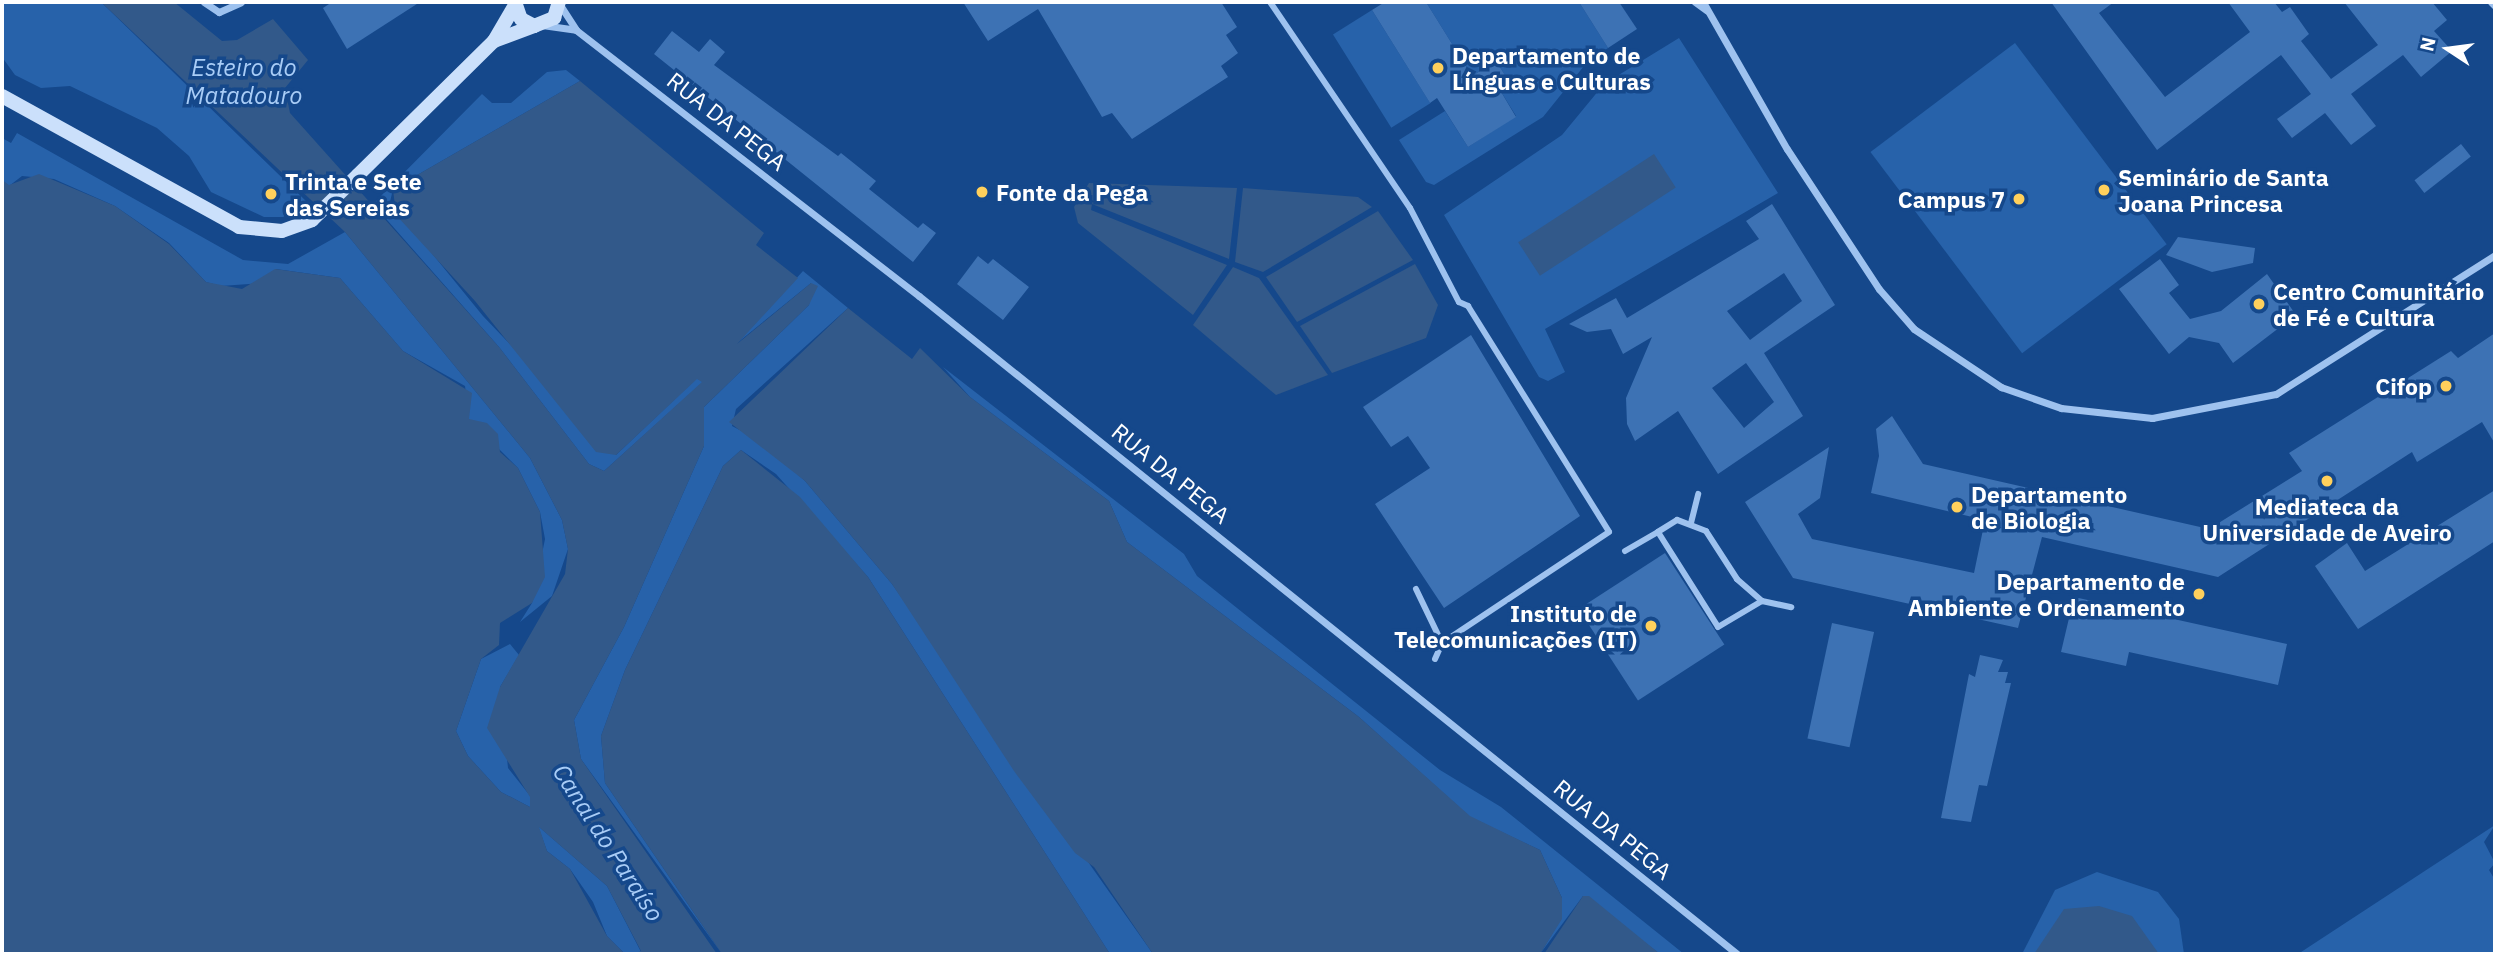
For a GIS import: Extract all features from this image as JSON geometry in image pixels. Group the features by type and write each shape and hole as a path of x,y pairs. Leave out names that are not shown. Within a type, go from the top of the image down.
{"main road":[{"path":"515,3 521,19 538,26"},
{"path":"2,96 239,227 261,234 312,220 495,41 515,3"},
{"path":"495,41 538,26 559,4"}],"street":[{"path":"204,2 219,12 241,2"},
{"path":"1270,2 1410,208 1459,302 1468,306 1609,532 1442,643 1435,660"},
{"path":"1695,2 1706,10"},
{"path":"1703,2 1802,172 1879,289 1914,330 2001,387 2062,408 2152,418 2276,394 2495,255"},
{"path":"2491,2 2495,6"},
{"name":"RUA DA PEGA","path":"559,4 576,30 919,296 1737,954"},
{"name":"RUA DA PEGA","path":"538,26 576,30"},
{"path":"1691,523 1698,494"},
{"path":"1625,551 1678,520 1691,523 1706,530 1737,579 1762,601 1791,607"},
{"path":"1658,532 1718,627 1762,601"},
{"path":"1416,589 1442,643"}],"shaded area":[{"path":"2,2 101,2 308,203 283,217 264,217 211,192 189,156 157,128 70,86 41,88 15,75 2,57"},
{"path":"1426,2 1579,2 1608,48 1584,66 1543,117 1434,185 1426,182 1399,140 1445,111 1468,147 1516,116 1500,90 1510,83 1496,61 1472,76"},
{"path":"1372,10 1430,103 1391,128 1333,34"},
{"path":"1679,38 1778,193 1545,329 1565,372 1548,381 1539,377 1444,215 1562,135 1604,84"},
{"name":"Campus 7","path":"2015,43 2167,244 2022,353 1870,152"},
{"path":"566,70 580,81 393,189 390,202 483,316 616,455 697,378 703,382 604,471 589,464 499,347 373,204 482,94 492,103 511,103 547,72"},
{"path":"17,133 243,260 288,264 345,232 530,458 562,520 568,549 552,596 520,622 532,603 545,539 540,512 518,468 469,419 465,386 403,351 340,278 276,269 262,283 221,286 206,282 169,243 115,206 54,179 22,176 9,186 2,180 2,138 11,143"},
{"path":"803,271 848,308 736,409 732,426 761,441 805,481 892,584 1153,954 1110,954 868,577 776,474 741,450 723,466 625,670 601,736 605,783 722,954 581,759 574,720 624,627 704,446 704,407 809,305 811,283 736,344"},
{"path":"943,367 1184,554 1197,576 1440,770 1501,807 1684,954 1660,954 1583,896 1540,954 1561,919 1562,898 1540,850 1470,817 1359,717 1127,542 1109,501 970,397"},
{"path":"510,644 519,655 500,687 508,768 531,797 530,807 501,792 468,756 456,731 481,659"},
{"path":"2495,825 2484,842 2495,863 2489,870 2495,880 2495,954 2298,954"},
{"path":"538,826 607,886 641,952 625,954 607,936 593,902 570,869 547,851"},
{"path":"2097,872 2158,892 2179,919 2184,954 2022,954 2055,890"}],"water":[{"path":"101,2 174,2 222,41 237,40 273,19 308,60 285,88 290,113 499,347 589,464 604,471 702,382 697,379 616,455 596,452 475,301 396,215 393,189 580,81 764,233 756,245 798,278 737,344 811,283 818,286 809,305 704,407 704,446 624,627 574,720 581,759 717,954 633,954 641,951 607,886 539,827 547,851 570,869 607,936 625,954 2,954 2,180 9,185 39,174 115,206 169,244 206,282 242,289 275,269 340,278 403,351 472,393 469,419 487,423 498,434 500,452 518,468 540,512 545,577 532,603 500,623 499,645 481,659 456,731 468,756 501,792 530,807 530,797 487,728 500,687 565,574 568,549 562,520 530,458 345,232"},
{"path":"1654,154 1676,188 1540,276 1518,242"},
{"path":"1089,183 1237,188 1229,259 1092,204 1091,210 1227,265 1193,315 1078,223 1074,207"},
{"path":"1243,188 1358,197 1372,207 1263,272 1235,262"},
{"path":"1378,211 1413,260 1297,322 1266,277"},
{"path":"1415,264 1438,305 1426,338 1332,373 1300,326"},
{"path":"1233,267 1259,278 1328,375 1276,395 1193,325"},
{"path":"848,308 912,359 920,348 970,397 1109,501 1127,542 1359,717 1470,816 1540,850 1562,898 1562,919 1540,954 1153,954 1094,867 1075,853 1014,771 892,584 805,481 729,422"},
{"path":"741,450 800,497 868,577 1110,954 722,954 605,783 601,736 625,670 723,466"},
{"path":"1583,896 1589,896 1660,954 1544,954"},
{"path":"2099,906 2132,916 2159,954 2034,954 2064,909"}],"building":[{"path":"332,2 420,2 347,49 323,8"},
{"path":"963,2 1221,2 1237,27 1226,35 1238,53 1221,66 1228,77 1132,139 1112,113 1102,117 1038,9 988,41"},
{"name":"Departamento de Línguas e Culturas","path":"1385,2 1426,2 1472,76 1496,61 1510,83 1500,90 1516,117 1468,147 1437,98 1430,103 1372,10"},
{"path":"1579,2 1619,2 1637,29 1608,48"},
{"path":"2051,2 2114,2 2099,13 2165,97 2250,32 2228,2 2274,2 2282,12 2290,7 2309,34 2301,41 2331,79 2378,45 2344,2 2432,2 2447,20 2434,31 2452,51 2421,77 2403,55 2351,94 2376,126 2351,145 2325,113 2292,138 2277,119 2311,94 2281,55 2157,150"},
{"path":"672,31 699,52 710,39 725,52 714,65 838,156 841,153 876,181 869,189 918,228 923,223 936,233 913,262 654,54"},
{"path":"2461,144 2471,157 2424,193 2415,180"},
{"path":"1772,204 1835,305 1764,353 1803,416 1718,474 1678,411 1635,441 1627,424 1626,398 1652,337 1623,354 1611,329 1587,332 1569,324 1616,298 1627,318 1759,239 1746,221","holes":["1784,273 1802,301 1750,340 1727,311","1746,363 1774,402 1744,428 1712,388"]},
{"name":"Centro Comunitário de Fé e Cultura","path":"2178,237 2255,248 2253,263 2212,272 2166,255"},
{"path":"978,256 988,264 993,259 1029,287 1003,320 957,284"},
{"name":"Centro Comunitário de Fé e Cultura","path":"2160,259 2179,285 2169,293 2190,319 2221,311 2267,274 2296,315 2233,363 2219,343 2189,337 2169,354 2119,289"},
{"path":"2495,333 2495,444 2482,422 2417,462 2412,452 2218,577 2042,537 2018,628 1793,578 1745,502 1829,447 1820,498 1798,514 1812,539 1974,573 1985,520 1871,493 1879,456 1876,429 1892,416 1923,464 2209,529 2302,471 2289,453 2451,351 2458,358"},
{"path":"1471,335 1580,516 1444,608 1375,504 1430,468 1408,436 1391,447 1363,407"},
{"path":"2495,490 2495,541 2358,629 2315,566 2347,543 2365,571"},
{"name":"Instituto de Telecomunicações (IT)","path":"1665,553 1724,644 1638,701 1579,609"},
{"path":"2074,597 2287,644 2278,685 2129,652 2126,666 2061,652"},
{"path":"1832,623 1874,632 1850,747 1807,738"},
{"path":"1980,655 2003,660 1998,672 2008,672 2005,683 2011,683 1987,786 1979,785 1971,822 1941,818 1969,674 1975,677"}],"place":[{"name":"Departamento de Línguas e Culturas","path":"1438,68"},
{"name":"Seminário de Santa Joana Princesa","path":"2104,190"},
{"name":"Fonte da Pega","path":"982,192"},
{"name":"Trinta e Sete das Sereias","path":"271,194"},
{"name":"Campus 7","path":"2019,199"},
{"name":"Centro Comunitário de Fé e Cultura","path":"2259,304"},
{"name":"Cifop","path":"2446,386"},
{"name":"Mediateca da Universidade de Aveiro","path":"2327,481"},
{"name":"Departamento de Biologia","path":"1957,507"},
{"name":"Departamento de Ambiente e Ordenamento","path":"2199,594"},
{"name":"Instituto de Telecomunicações (IT)","path":"1651,626"}],"water label":[{"name":"Esteiro do Matadouro","path":"244,82"},
{"name":"Canal do Paraíso","path":"608,843"}]}
